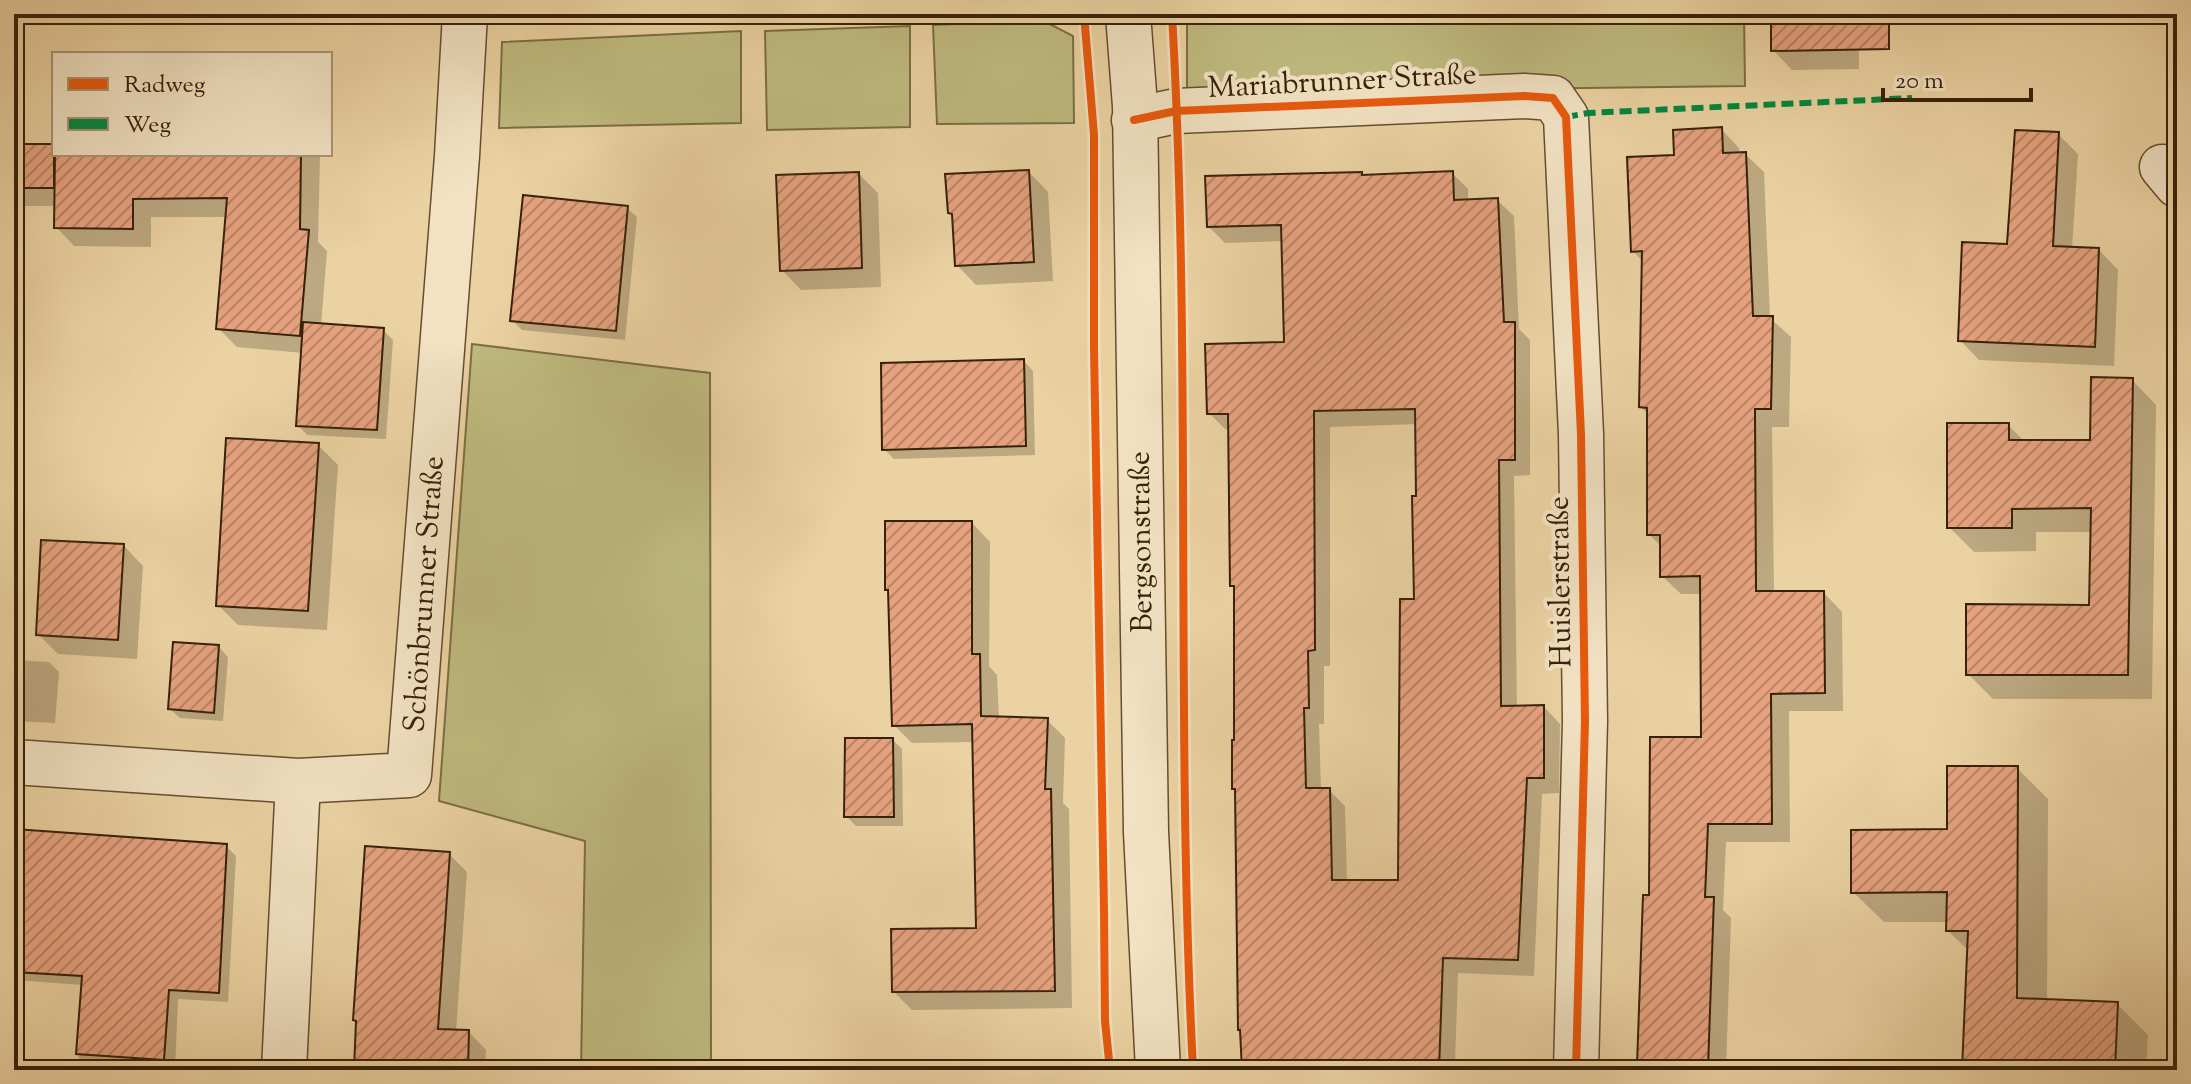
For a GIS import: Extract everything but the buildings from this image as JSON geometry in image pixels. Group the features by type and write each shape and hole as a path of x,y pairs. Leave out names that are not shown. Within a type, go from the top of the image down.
{"street":[{"name":"Schönbrunner Straße","path":"298,781 409,775 457,156 465,14"},
{"name":"Bergsonstraße","path":"1128,14 1134,120 1146,816 1158,1070"},
{"name":"Mariabrunner Straße","path":"1134,120 1176,111 1524,96 1553,98"},
{"name":"Huislerstraße","path":"1553,98 1566,117 1581,450 1585,721 1576,1070"},
{"path":"14,762 298,781 284,1070"}],"shaded area":[{"path":"1187,14 1744,14 1745,86 1187,93"},
{"path":"1042,20 1073,36 1074,123 937,124 933,25"},
{"path":"910,26 910,127 767,130 765,31"},
{"path":"741,31 741,123 499,128 502,42"},
{"path":"472,344 710,373 711,1070 581,1070 585,841 439,801"}],"marked path":[{"path":"1566,117 1588,113 1912,98"}],"cycle path":[{"path":"1084,14 1094,135 1094,349 1105,1021 1110,1070"},
{"path":"1172,14 1181,278 1185,806 1193,1070"},
{"path":"1134,120 1176,111 1524,96 1553,98 1566,117 1581,434 1585,721 1576,1070"}]}
